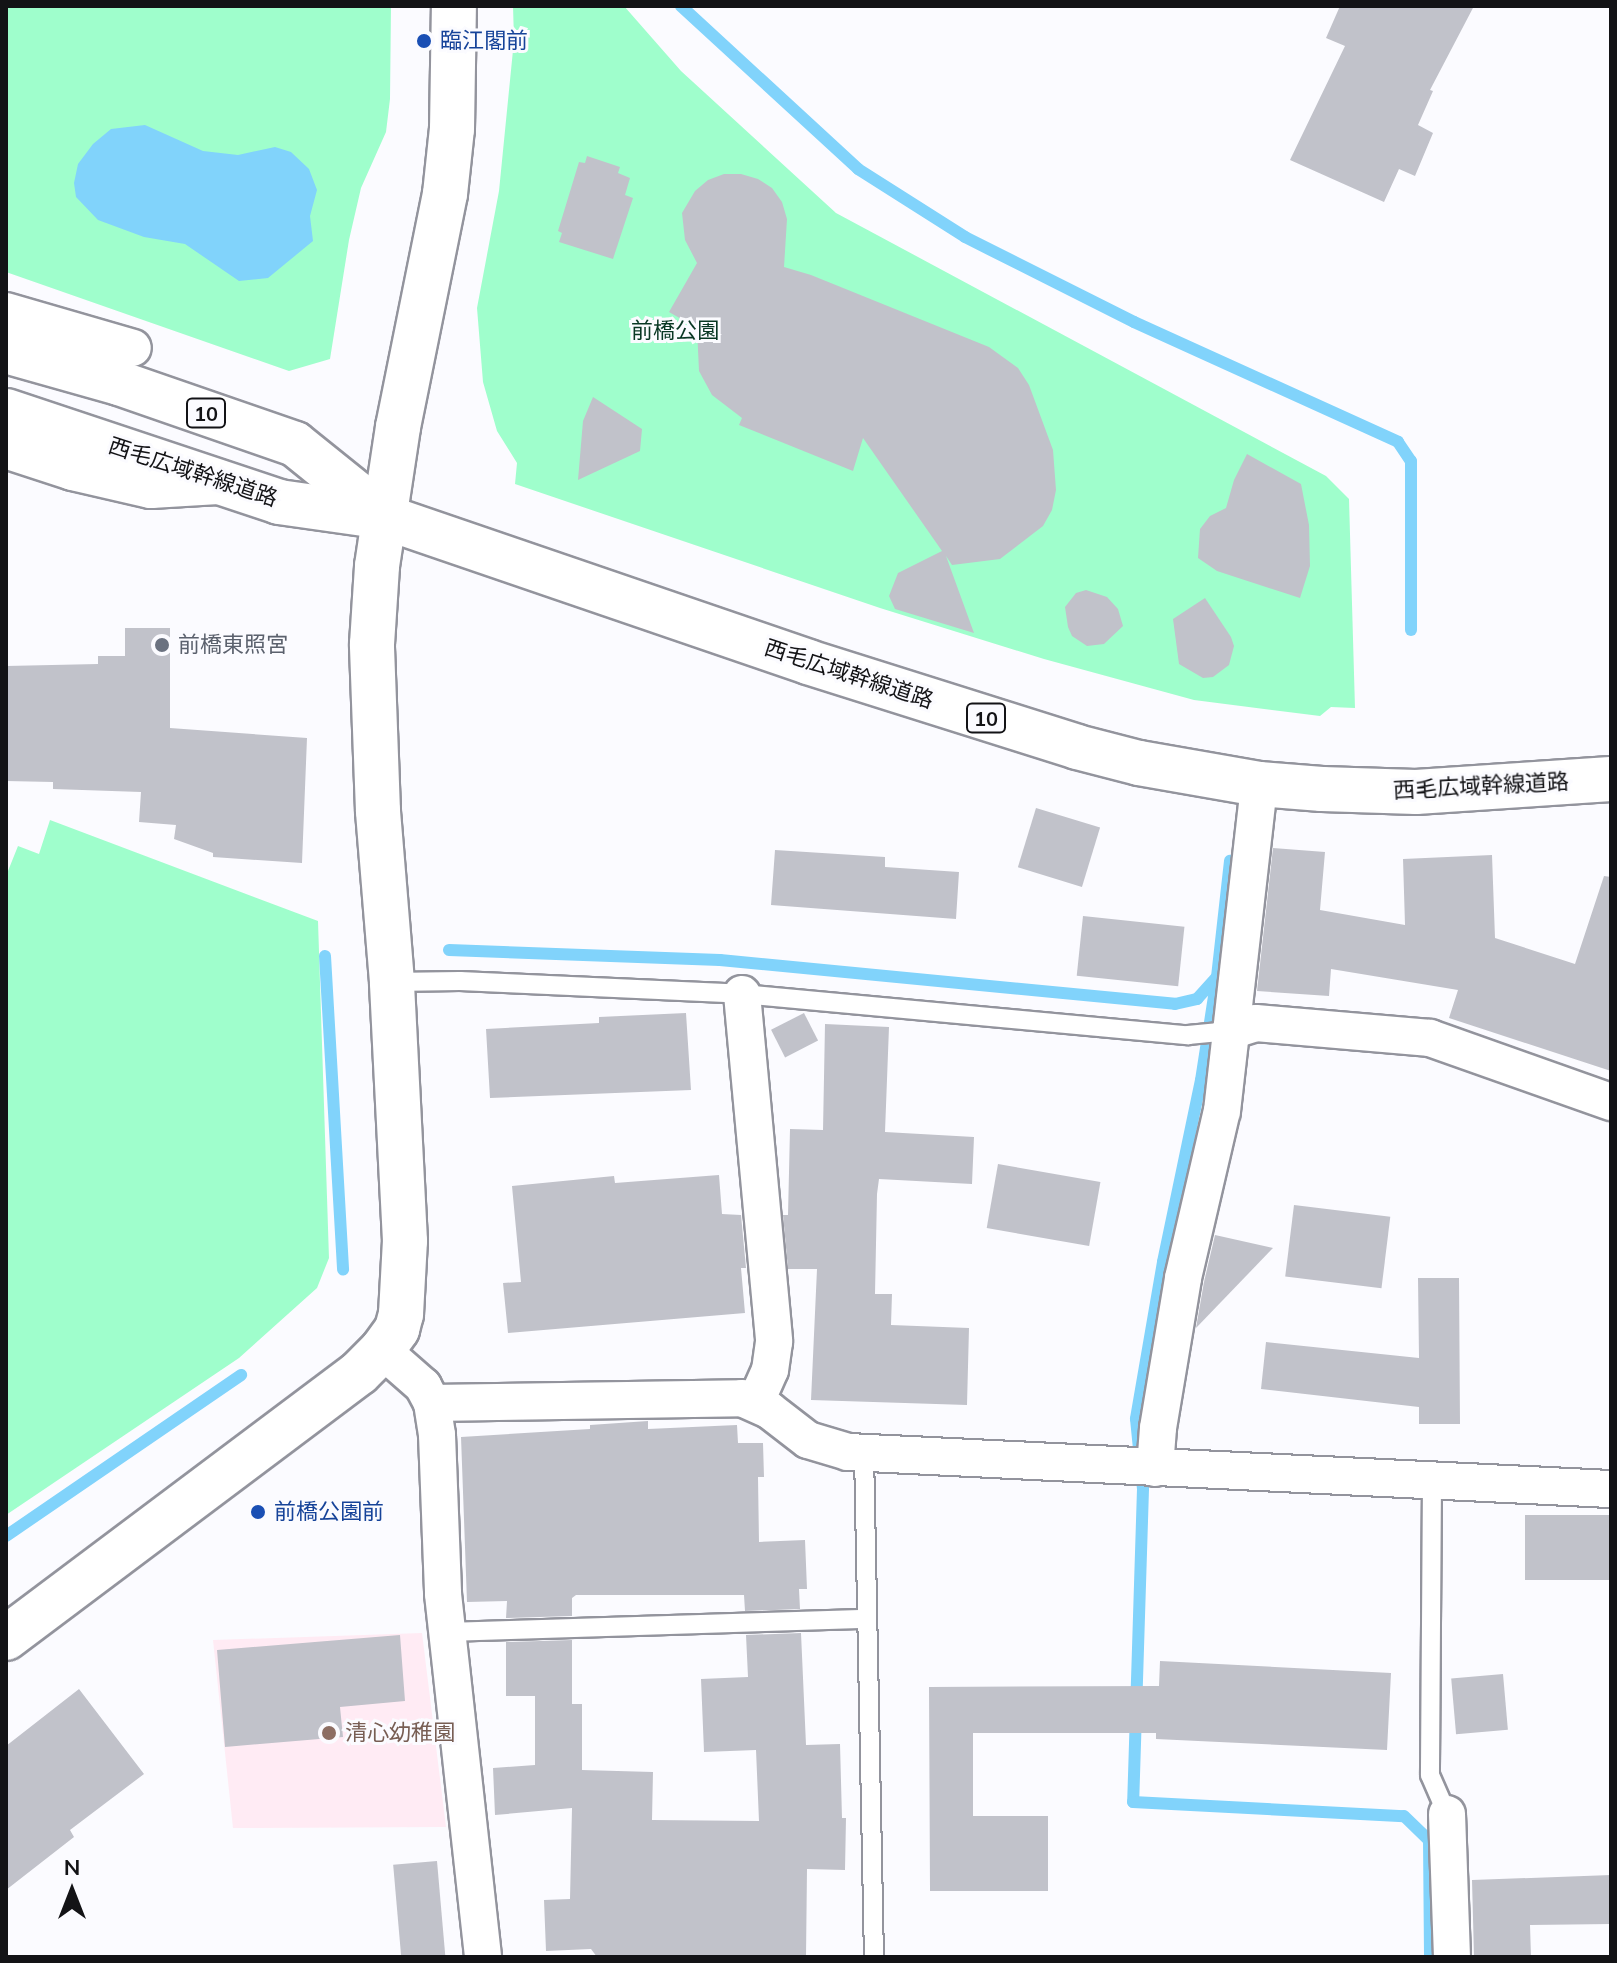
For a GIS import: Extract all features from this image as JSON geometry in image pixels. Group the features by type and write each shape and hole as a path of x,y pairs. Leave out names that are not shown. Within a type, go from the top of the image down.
{"main road":[{"path":"6,1638 359,1373 382,1350 401,1314 405,1276 392,982 378,811 372,644 398,427 445,194 452,129 454,6"},
{"name":"西毛広域幹線道路","path":"6,351 119,383 295,444 385,517"},
{"name":"西毛広域幹線道路","path":"6,411 279,502 385,517 793,657 1077,747 1194,774 1259,784 1416,792 1611,779"},
{"path":"6,446 73,468 151,486 218,482"}],"street":[{"path":"6,311 133,348"},
{"path":"1155,1468 1158,1428 1183,1278 1222,1111 1259,784"},
{"path":"742,994 774,1342 770,1370 756,1402"},
{"path":"1230,1031 1256,1023 1430,1038 1611,1102"},
{"path":"382,1350 423,1386 432,1403 448,1632 483,1957"},
{"path":"432,1403 726,1396 756,1402 820,1445 864,1452 1611,1489"},
{"path":"1447,1814 1452,1957"}],"lane":[{"path":"392,982 460,981 742,994 1188,1035 1230,1031"},
{"path":"864,1452 874,1957"},
{"path":"1432,1481 1430,1775 1447,1814"},
{"path":"448,1632 867,1619"}],"shaded area":[{"name":"清心幼稚園","path":"422,1633 446,1827 233,1828 213,1640"}],"green space":[{"path":"6,6 391,6 390,99 386,132 361,188 349,240 330,359 289,371 6,272"},
{"name":"前橋公園","path":"513,6 624,6 681,71 836,213 1326,476 1349,499 1355,708 1331,707 1320,716 1194,700 1044,659 880,608 515,484 517,463 497,431 483,382 477,308 499,191 514,40"},
{"path":"50,820 318,921 329,1258 317,1288 239,1358 6,1515 6,876 18,846 39,854"}],"water":[{"path":"145,125 203,151 238,155 275,147 291,152 309,169 317,190 310,216 313,241 268,278 239,281 185,244 144,237 98,220 76,197 74,183 78,164 93,144 111,129"}],"building":[{"path":"1340,6 1474,6 1430,90 1433,91 1418,125 1433,133 1415,176 1399,169 1384,202 1290,160 1345,46 1326,38"},
{"path":"587,156 620,167 618,173 630,178 625,195 633,198 613,259 559,242 562,233 558,231 579,162 585,163"},
{"path":"724,174 741,174 758,179 772,188 782,202 787,219 784,267 989,347 1018,368 1029,385 1053,450 1056,490 1052,510 1043,526 1000,559 952,565 946,556 974,633 895,609 889,596 898,573 942,551 863,438 853,471 739,425 742,418 712,395 699,371 697,328 669,312 697,263 685,240 682,213 695,191 708,180"},
{"path":"593,397 642,429 640,451 578,480 583,421"},
{"path":"1247,454 1301,484 1309,525 1310,566 1300,598 1217,571 1198,558 1200,529 1210,516 1226,508 1234,480"},
{"path":"1086,590 1107,597 1118,609 1123,626 1104,644 1087,646 1072,636 1068,627 1065,607 1076,593"},
{"path":"1205,598 1234,646 1229,665 1213,677 1203,678 1179,664 1173,619"},
{"path":"125,628 170,628 170,728 307,738 302,863 213,857 213,853 174,839 176,825 139,822 141,792 53,789 53,782 6,781 6,666 98,664 98,656 125,656"},
{"path":"1036,808 1100,828 1082,887 1018,867"},
{"path":"1273,848 1325,852 1320,910 1405,925 1403,859 1492,855 1495,938 1575,964 1604,876 1611,877 1611,1071 1449,1018 1458,990 1331,969 1329,996 1257,991"},
{"path":"775,850 885,857 885,867 959,872 956,919 771,905"},
{"path":"1083,916 1184,927 1178,986 1077,976"},
{"path":"686,1013 691,1090 490,1098 486,1029 599,1023 599,1017"},
{"path":"804,1013 818,1041 785,1057 771,1030"},
{"path":"825,1024 889,1027 885,1132 974,1137 972,1184 879,1179 877,1194 875,1294 892,1294 891,1325 969,1328 967,1405 811,1400 817,1269 788,1269 783,1215 788,1215 790,1129 823,1130"},
{"path":"998,1164 1100,1182 1089,1246 987,1228"},
{"path":"719,1175 722,1214 741,1215 746,1268 741,1268 745,1313 508,1333 503,1283 521,1282 512,1186 614,1176 615,1183"},
{"path":"1294,1205 1390,1217 1382,1288 1285,1276"},
{"path":"1215,1235 1273,1248 1196,1328 1204,1282"},
{"path":"1418,1278 1459,1278 1460,1424 1419,1424 1419,1407 1261,1389 1266,1342 1419,1358"},
{"path":"648,1421 648,1429 737,1425 738,1443 763,1443 764,1477 758,1477 759,1542 805,1540 807,1589 799,1589 800,1609 745,1611 744,1595 576,1595 572,1598 572,1616 506,1618 507,1601 467,1602 461,1437 590,1429 590,1425"},
{"path":"1525,1515 1611,1515 1611,1580 1525,1580"},
{"path":"801,1633 806,1745 840,1744 842,1818 846,1818 845,1870 807,1869 806,1957 597,1957 591,1949 546,1951 544,1900 570,1899 572,1808 495,1815 493,1768 535,1765 535,1696 506,1696 506,1642 572,1640 572,1704 582,1704 582,1770 653,1772 652,1820 759,1821 756,1750 704,1752 701,1679 748,1677 746,1635"},
{"path":"400,1635 405,1701 340,1707 343,1737 225,1747 217,1650"},
{"path":"1160,1661 1391,1673 1387,1750 1156,1739 1156,1733 973,1733 973,1816 1048,1816 1048,1891 930,1891 929,1687 1159,1686"},
{"path":"1503,1674 1508,1730 1456,1734 1451,1679"},
{"path":"79,1689 144,1774 70,1830 74,1837 6,1890 6,1746"},
{"path":"437,1861 445,1957 401,1957 393,1865"},
{"path":"1611,1875 1611,1924 1530,1925 1531,1957 1474,1957 1472,1880"}],"waterway":[{"path":"681,6 858,169 965,237 1134,322 1398,442 1411,461 1411,630"},
{"path":"449,950 720,960 1175,1004 1197,999 1217,977 1230,861"},
{"path":"325,956 343,1269"},
{"path":"1217,977 1201,1080 1163,1262 1136,1419 1143,1489 1133,1802 1404,1816 1429,1840 1430,1957"},
{"path":"6,1536 241,1375"}],"place":[{"name":"臨江閣前","path":"424,41"},
{"name":"前橋東照宮","path":"162,645"},
{"name":"前橋公園前","path":"258,1512"},
{"name":"清心幼稚園","path":"329,1733"}]}
